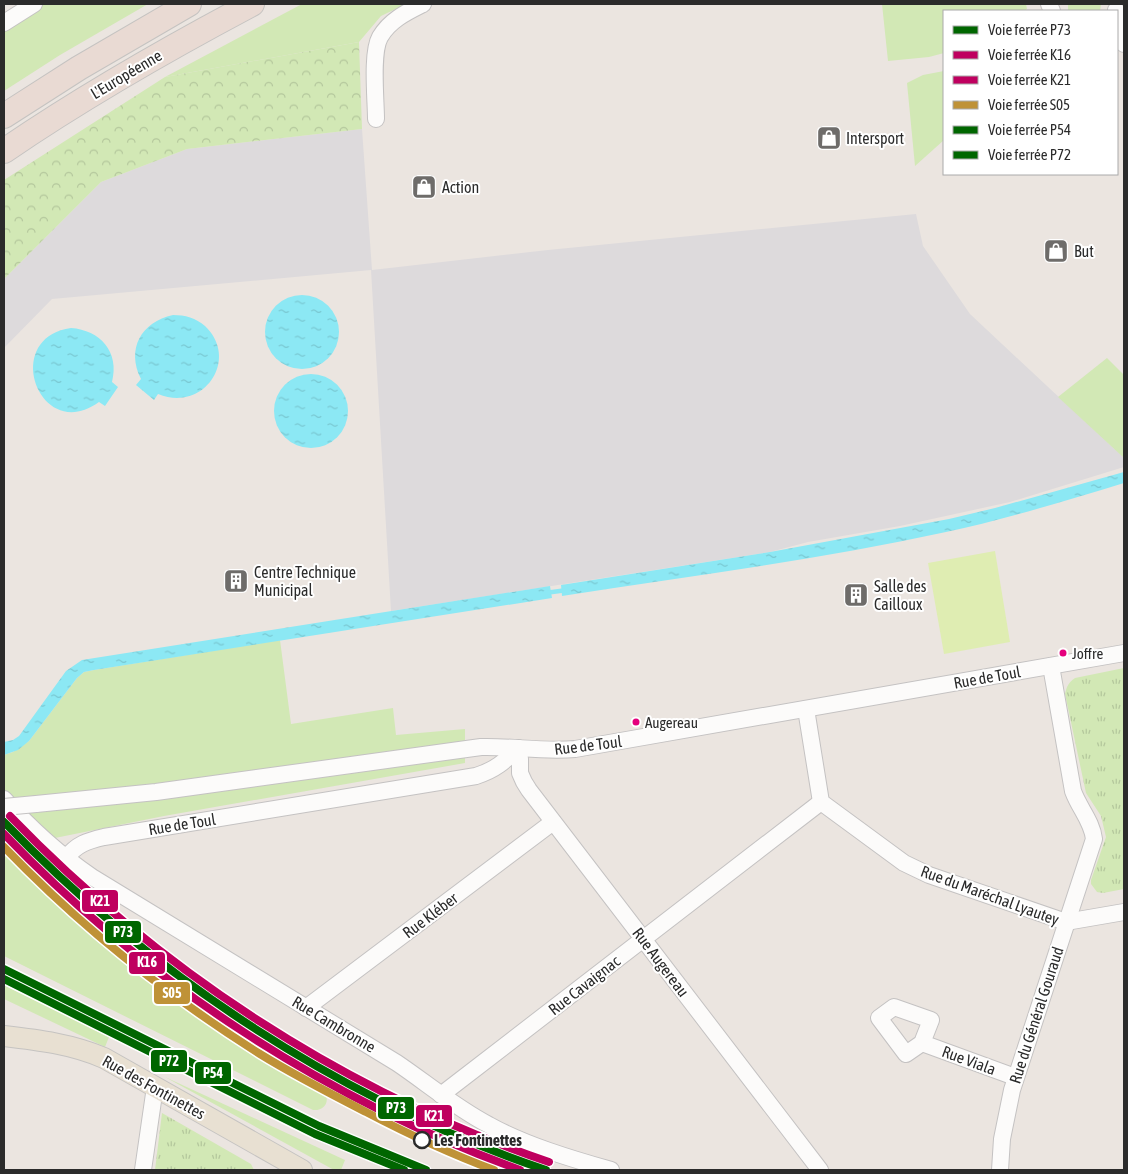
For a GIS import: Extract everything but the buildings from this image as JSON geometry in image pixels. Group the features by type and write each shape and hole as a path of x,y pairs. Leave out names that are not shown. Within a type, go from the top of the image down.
{"highway":[{"name":"L'Européenne","path":"4,116 87,63 189,4"},
{"name":"L'Européenne","path":"4,151 153,58 252,4"}],"main road":[{"name":"Rue des Fontinettes","path":"4,1036 50,1042 76,1048 104,1058 155,1087 284,1167 302,1170"}],"street":[{"path":"4,24 34,4"},
{"path":"376,119 375,62 379,38 386,28 399,17 424,4"},
{"path":"1118,13 1124,29"},
{"name":"Rue de Toul","path":"66,858 73,849 82,844 104,837 476,776 497,768 518,748 574,750 1124,653"},
{"name":"Rue du Général Gouraud","path":"1000,1170 1002,1139 1016,1077 1094,839 1090,824 1073,791 1051,666"},
{"path":"806,709 821,802"},
{"path":"4,807 156,792 481,747 518,748"},
{"name":"Rue Augereau","path":"518,748 520,773 524,782 820,1170"},
{"name":"Rue Cambronne","path":"4,800 66,858 92,878 397,1063 478,1119 508,1134 559,1154 611,1170"},
{"name":"Rue du Maréchal Lyautey","path":"821,802 904,863 930,876 1066,922 1124,912"},
{"name":"Rue Cavaignac","path":"441,1095 821,802"},
{"name":"Rue Kléber","path":"306,1008 553,822"},
{"name":"Rue Viala","path":"922,1043 1016,1077"},
{"path":"142,1170 155,1087"}],"shaded area":[{"path":"362,129 372,270 548,250 916,214 923,246 970,314 1124,458 1124,467 1010,502 900,526 808,542 770,552 391,611 371,270 52,299 4,348 4,279 101,182 187,149"}],"green space":[{"path":"23,4 148,4 60,55 4,91 4,16"},
{"path":"302,4 406,4 381,16 359,42 165,77"},
{"path":"882,4 1026,4 1026,10 943,10 943,53 929,57 888,61"},
{"path":"1068,4 1101,4 1100,10 1068,10"},
{"path":"359,42 362,129 187,149 101,182 4,279 4,180 165,77"},
{"path":"943,71 943,141 915,166 907,83 923,75"},
{"path":"1107,358 1124,375 1124,458 1058,397"},
{"path":"995,551 1010,642 944,654 928,563"},
{"path":"280,640 291,724 393,708 396,735 465,729 465,763 164,816 40,841 41,843 34,848 4,815 4,755 13,752 29,741 77,678 84,672"},
{"path":"1124,668 1124,889 1103,893 1097,892 1091,884 1091,880 1106,837 1101,816 1086,793 1065,694 1068,685 1075,678"},
{"path":"4,849 38,883 83,915 79,921 162,989 220,1034 326,1095 326,1104 320,1109 313,1110 4,956"},
{"path":"4,985 109,1037 105,1047 4,999"},
{"path":"165,1077 345,1160 341,1170 334,1170"},
{"path":"162,1113 251,1164 254,1170 155,1170"}],"water":[{"path":"302,295 316,298 328,306 336,318 339,332 336,346 328,358 316,366 302,369 288,366 276,358 268,346 265,332 268,318 276,306 288,298"},
{"path":"173,315 190,318 205,326 215,339 219,353 218,367 212,379 202,390 190,396 175,398 158,394 154,400 136,385 141,379 135,357 136,347 139,338 145,330 152,324"},
{"path":"71,328 91,333 105,344 110,352 114,371 112,382 118,387 105,406 99,402 78,412 60,410 45,400 36,385 33,367 37,350 49,336"},
{"path":"311,374 325,377 337,385 345,397 348,411 345,425 337,437 325,445 311,448 297,445 285,437 277,425 274,411 277,397 285,385 297,377"},
{"path":"1124,472 1124,483 1013,516 946,532 802,559 562,596 561,585 770,552 949,519"},
{"path":"550,586 552,598 84,672 77,678 29,741 18,750 4,755 4,742 19,736 66,671 82,660"}],"waterway":[{"path":"545,593 567,590"}],"rail line":[{"name":"K21","path":"10,816 68,872 129,926 192,975 259,1021 328,1063 399,1100 473,1133 549,1162"},
{"name":"P73","path":"4,822 62,879 123,932 188,982 254,1028 324,1070 396,1108 470,1141 546,1170"},
{"name":"K16","path":"4,834 59,888 118,939 179,987 242,1031 309,1072 377,1108 448,1141 520,1170"},
{"name":"S05","path":"4,847 63,905 94,932 159,984 226,1032 286,1069 353,1105 430,1143 494,1170"},
{"name":"P54","path":"4,969 319,1126 426,1170"},
{"name":"P72","path":"4,979 315,1134 404,1170"}],"place":[{"name":"Intersport","path":"829,138"},
{"name":"Action","path":"424,187"},
{"name":"But","path":"1056,251"},
{"name":"Centre Technique Municipal","path":"236,581"},
{"name":"Salle des Cailloux","path":"856,595"},
{"name":"Joffre","path":"1063,653"},
{"name":"Augereau","path":"636,722"},
{"name":"Les Fontinettes","path":"422,1140"}]}
